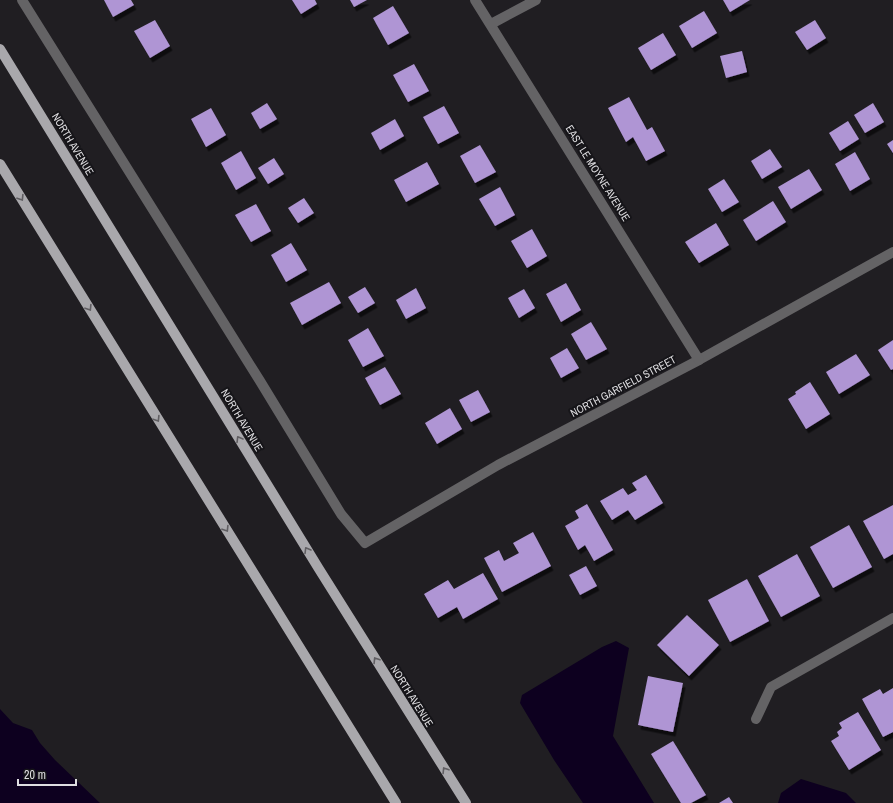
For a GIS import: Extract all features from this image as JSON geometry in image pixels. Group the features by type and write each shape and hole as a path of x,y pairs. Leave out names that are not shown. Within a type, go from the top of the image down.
{"main road":[{"name":"NORTH AVENUE","path":"0,49 314,562 466,803"},
{"path":"0,164 396,803"}],"street":[{"name":"NORTH GARFIELD STREET","path":"22,0 248,361 341,514 365,542 498,465 699,360 893,252"},
{"name":"EAST LE MOYNE AVENUE","path":"476,0 699,360"},
{"path":"491,24 536,0"},
{"path":"756,719 771,687 893,618"}],"shaded area":[{"path":"616,641 629,648 613,736 654,803 583,803 554,760 520,703 522,695 602,647"},
{"path":"0,709 13,723 32,730 40,743 55,760 100,803 0,803"},
{"path":"801,779 846,793 856,803 778,803 781,793"}],"building":[{"path":"104,0 131,0 134,5 113,17"},
{"path":"292,0 315,0 317,4 301,14"},
{"path":"350,0 367,0 354,7"},
{"path":"723,0 750,0 730,12"},
{"path":"393,6 409,33 388,45 373,18"},
{"path":"704,11 717,33 692,48 679,26"},
{"path":"155,20 170,46 150,58 134,31"},
{"path":"815,20 826,38 807,50 795,32"},
{"path":"663,33 676,55 651,70 638,48"},
{"path":"742,51 747,72 726,78 720,56"},
{"path":"414,64 429,91 408,102 393,75"},
{"path":"629,97 647,130 652,127 665,151 646,161 633,137 626,142 608,108"},
{"path":"267,103 277,119 260,129 251,113"},
{"path":"873,103 884,122 865,133 854,115"},
{"path":"444,106 459,133 438,144 423,117"},
{"path":"211,108 226,135 206,147 191,119"},
{"path":"395,119 404,136 380,150 371,133"},
{"path":"848,121 859,139 840,151 829,133"},
{"path":"893,140 893,153 887,144"},
{"path":"480,145 496,172 475,183 460,156"},
{"path":"770,149 782,167 762,179 751,161"},
{"path":"241,151 256,178 236,190 221,163"},
{"path":"855,152 870,179 850,191 835,164"},
{"path":"274,158 284,174 268,184 258,168"},
{"path":"427,162 439,184 406,202 394,180"},
{"path":"809,169 822,190 791,209 778,187"},
{"path":"724,179 739,202 722,212 708,189"},
{"path":"500,187 515,215 495,226 479,199"},
{"path":"304,198 314,213 298,223 288,208"},
{"path":"773,201 786,222 756,241 743,220"},
{"path":"256,204 271,231 251,242 235,215"},
{"path":"716,223 729,245 699,263 685,242"},
{"path":"532,229 547,256 527,268 511,241"},
{"path":"291,243 307,270 286,282 271,255"},
{"path":"329,282 341,303 302,325 290,303"},
{"path":"566,283 581,310 561,322 546,294"},
{"path":"365,287 375,303 358,313 348,297"},
{"path":"416,288 426,308 406,319 396,300"},
{"path":"524,289 535,308 519,318 508,298"},
{"path":"591,322 607,349 586,360 571,334"},
{"path":"368,328 384,356 363,367 348,340"},
{"path":"893,340 893,369 891,370 878,350"},
{"path":"567,348 579,368 561,378 550,358"},
{"path":"856,354 870,375 839,394 826,372"},
{"path":"385,367 401,394 380,405 365,378"},
{"path":"810,382 830,414 806,429 788,399 796,394 795,392"},
{"path":"478,390 490,412 471,422 459,400"},
{"path":"450,408 462,429 437,444 425,423"},
{"path":"646,475 663,503 635,520 628,510 612,520 600,501 623,488 628,495 637,490 632,483"},
{"path":"587,504 613,550 594,561 585,545 578,550 565,526 579,518 575,511"},
{"path":"893,505 893,554 884,559 863,521"},
{"path":"849,525 872,567 833,588 810,547"},
{"path":"533,532 551,566 502,592 484,558 499,550 504,561 519,553 513,543"},
{"path":"797,554 820,596 781,617 758,576"},
{"path":"586,566 597,586 580,595 569,575"},
{"path":"483,573 498,599 463,619 457,607 438,618 424,594 448,580 454,589"},
{"path":"747,579 769,621 730,642 708,600"},
{"path":"687,615 719,645 689,676 657,645"},
{"path":"648,676 683,683 673,732 638,725"},
{"path":"893,688 893,732 883,737 862,699 880,689 883,694"},
{"path":"858,712 881,750 849,770 831,741 839,736 837,732 842,728 839,723"},
{"path":"673,741 706,795 691,803 681,803 651,754"},
{"path":"729,797 733,803 719,803"}]}
